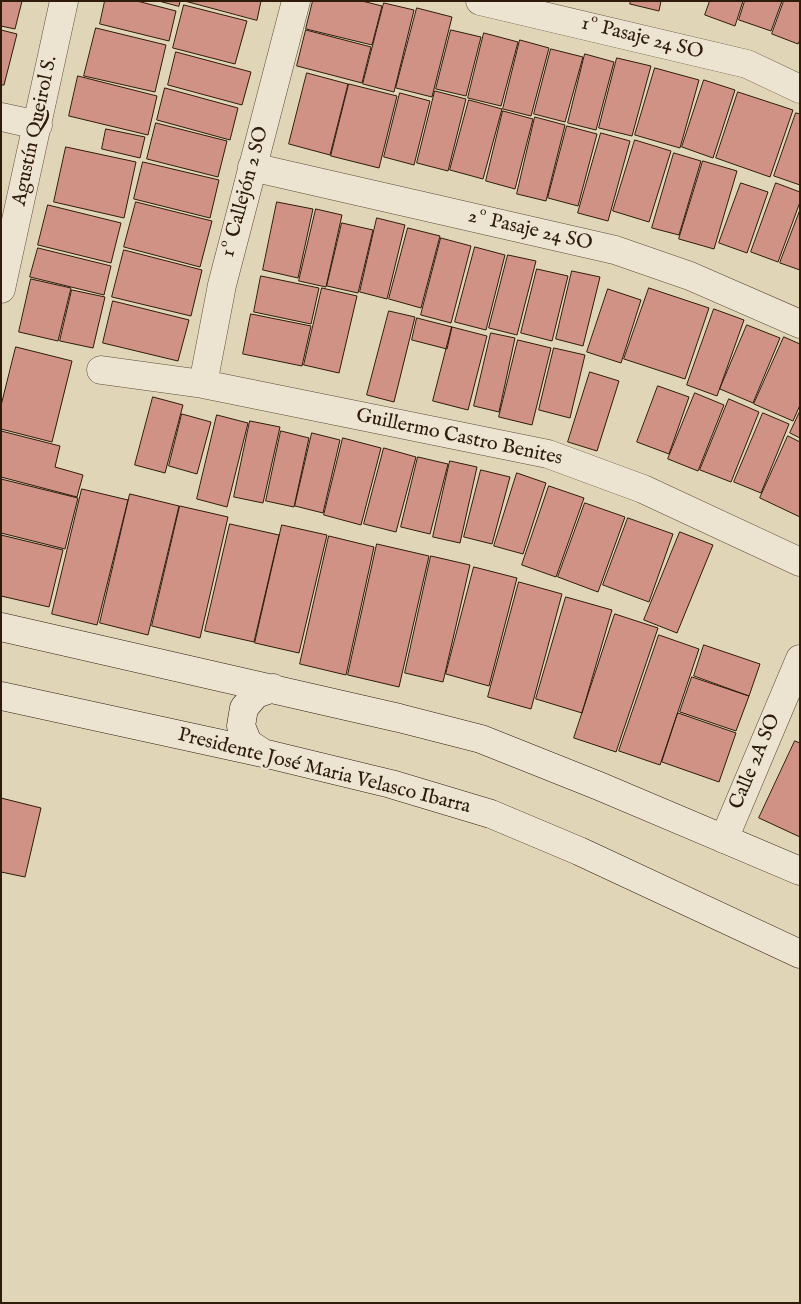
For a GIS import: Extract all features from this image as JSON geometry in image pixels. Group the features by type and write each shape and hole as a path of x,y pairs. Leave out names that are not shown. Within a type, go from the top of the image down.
{"street":[{"name":"Agustín Queirol S.","path":"1,289 64,1"},
{"name":"1º Callejón 2 SO","path":"203,384 222,285 296,1"},
{"name":"1º Pasaje 24 SO","path":"480,1 747,64 800,89"},
{"path":"1,116 38,125"},
{"name":"2º Pasaje 24 SO","path":"252,167 614,250 690,276 800,324"},
{"name":"Guillermo Castro Benites","path":"101,370 203,384 548,454 643,489 800,562"},
{"path":"1,626 273,688 481,739 582,778 800,871"},
{"name":"Calle 2A SO","path":"724,839 800,659"},
{"path":"263,753 248,743 241,726 244,708 256,694 273,688"},
{"name":"Presidente José Maria Velasco Ibarra","path":"1,696 263,753 391,784 491,814 579,852 800,954"}],"building":[{"path":"1,1 22,1 15,29 1,26"},
{"path":"105,1 137,1 176,11 169,41 100,24"},
{"path":"159,1 180,1 179,6"},
{"path":"185,1 261,1 257,20"},
{"path":"313,1 362,1 382,6 372,45 306,29"},
{"path":"631,1 661,1 659,11 630,4"},
{"path":"710,1 743,1 735,26 705,15"},
{"path":"745,1 782,1 771,31 739,20"},
{"path":"784,1 800,1 800,40 798,44 772,34"},
{"path":"384,3 414,10 394,92 363,84"},
{"path":"184,5 247,21 235,64 173,48"},
{"path":"417,8 452,17 432,97 396,88"},
{"path":"96,28 166,45 155,92 84,76"},
{"path":"1,30 17,34 4,85 1,85"},
{"path":"306,30 371,47 362,83 297,66"},
{"path":"451,30 481,37 466,96 436,89"},
{"path":"484,33 518,42 501,106 468,98"},
{"path":"520,40 549,48 531,116 503,109"},
{"path":"551,49 583,57 565,122 534,114"},
{"path":"176,52 251,72 242,105 168,85"},
{"path":"585,54 614,62 596,130 568,123"},
{"path":"617,58 651,66 632,136 599,128"},
{"path":"655,68 699,80 680,148 635,135"},
{"path":"307,73 348,84 330,155 289,144"},
{"path":"78,76 157,96 148,135 69,116"},
{"path":"704,80 735,90 713,158 682,147"},
{"path":"349,84 397,96 379,168 331,156"},
{"path":"165,88 238,108 230,140 157,120"},
{"path":"435,91 466,99 448,171 417,163"},
{"path":"738,92 793,110 770,177 716,158"},
{"path":"400,93 430,101 414,165 384,157"},
{"path":"469,100 502,109 483,179 450,170"},
{"path":"503,111 533,119 515,189 486,181"},
{"path":"796,113 800,114 800,185 774,176"},
{"path":"535,117 565,125 546,201 517,194"},
{"path":"156,123 227,141 218,177 147,159"},
{"path":"567,126 597,134 578,206 548,198"},
{"path":"106,129 145,137 140,158 102,149"},
{"path":"601,133 630,141 608,221 578,213"},
{"path":"635,140 671,151 649,222 613,211"},
{"path":"66,147 136,162 124,218 54,202"},
{"path":"674,153 701,161 679,235 652,228"},
{"path":"703,161 737,171 714,249 679,239"},
{"path":"143,162 219,180 210,218 134,199"},
{"path":"741,183 768,192 747,253 719,243"},
{"path":"776,183 800,192 800,202 778,262 751,252"},
{"path":"136,202 212,221 200,267 124,247"},
{"path":"277,202 313,209 298,278 263,270"},
{"path":"48,205 121,223 111,263 38,245"},
{"path":"316,209 342,215 326,287 299,281"},
{"path":"800,210 800,270 780,263"},
{"path":"377,218 405,225 387,299 360,292"},
{"path":"342,223 373,230 358,293 327,286"},
{"path":"408,228 440,236 421,308 389,299"},
{"path":"441,238 471,246 451,323 421,315"},
{"path":"475,247 505,255 486,330 455,322"},
{"path":"38,248 111,266 104,295 30,277"},
{"path":"124,250 202,270 191,316 112,297"},
{"path":"508,255 536,261 517,335 489,328"},
{"path":"537,269 568,276 552,341 521,333"},
{"path":"572,271 600,277 583,346 556,339"},
{"path":"261,276 319,288 311,324 254,312"},
{"path":"31,279 71,288 58,341 19,332"},
{"path":"322,288 357,296 339,373 304,365"},
{"path":"649,288 709,308 685,379 624,359"},
{"path":"608,289 641,300 621,363 587,352"},
{"path":"72,290 105,297 93,348 60,341"},
{"path":"113,301 189,320 178,361 103,343"},
{"path":"714,309 744,320 717,396 687,385"},
{"path":"389,311 415,317 394,402 367,395"},
{"path":"251,314 311,326 302,366 243,354"},
{"path":"417,318 452,327 447,349 412,340"},
{"path":"747,325 780,338 753,403 720,389"},
{"path":"452,327 487,336 468,410 433,401"},
{"path":"491,333 515,338 499,412 474,406"},
{"path":"784,337 800,344 800,405 793,421 754,404"},
{"path":"518,340 551,348 532,425 499,417"},
{"path":"16,347 72,361 52,442 1,429 1,406"},
{"path":"554,348 585,355 570,418 539,410"},
{"path":"590,372 619,381 597,451 568,442"},
{"path":"658,386 689,397 669,454 637,442"},
{"path":"695,393 724,405 698,471 668,459"},
{"path":"153,397 183,405 165,473 135,465"},
{"path":"729,399 759,412 731,482 700,470"},
{"path":"800,411 800,438 790,433"},
{"path":"763,413 789,424 761,493 734,482"},
{"path":"182,414 211,422 197,474 169,466"},
{"path":"217,415 248,423 227,507 197,499"},
{"path":"250,421 280,427 263,503 234,497"},
{"path":"1,431 60,446 55,467 83,475 77,497 1,477"},
{"path":"281,431 309,438 294,507 266,501"},
{"path":"312,433 340,440 323,513 295,506"},
{"path":"788,436 800,442 800,517 760,498"},
{"path":"343,438 381,448 361,525 324,515"},
{"path":"384,448 416,457 396,532 364,524"},
{"path":"418,457 448,464 430,534 401,527"},
{"path":"450,461 477,467 460,543 433,537"},
{"path":"481,470 510,477 492,544 464,537"},
{"path":"517,473 546,483 523,554 494,546"},
{"path":"1,479 78,498 65,549 1,533"},
{"path":"549,486 584,498 556,577 522,565"},
{"path":"82,489 128,500 97,625 52,614"},
{"path":"130,494 179,506 148,635 100,623"},
{"path":"585,503 625,517 598,592 558,577"},
{"path":"180,506 228,517 200,638 152,626"},
{"path":"628,518 673,534 649,602 603,585"},
{"path":"230,524 279,535 254,642 205,631"},
{"path":"282,525 327,535 299,653 255,643"},
{"path":"680,532 713,545 677,633 644,620"},
{"path":"1,535 63,550 49,607 1,596"},
{"path":"329,536 374,547 346,675 300,664"},
{"path":"377,544 429,556 399,687 348,675"},
{"path":"431,556 470,565 443,682 405,673"},
{"path":"474,567 517,578 489,686 446,674"},
{"path":"519,582 562,594 531,709 488,697"},
{"path":"566,597 612,610 582,713 536,699"},
{"path":"615,614 658,628 616,752 574,738"},
{"path":"659,635 699,649 660,765 619,751"},
{"path":"704,645 760,664 749,696 694,676"},
{"path":"692,677 749,696 736,731 680,712"},
{"path":"678,713 736,733 719,782 662,762"},
{"path":"795,741 800,743 800,837 759,818"},
{"path":"1,798 41,808 25,877 1,872"}]}
